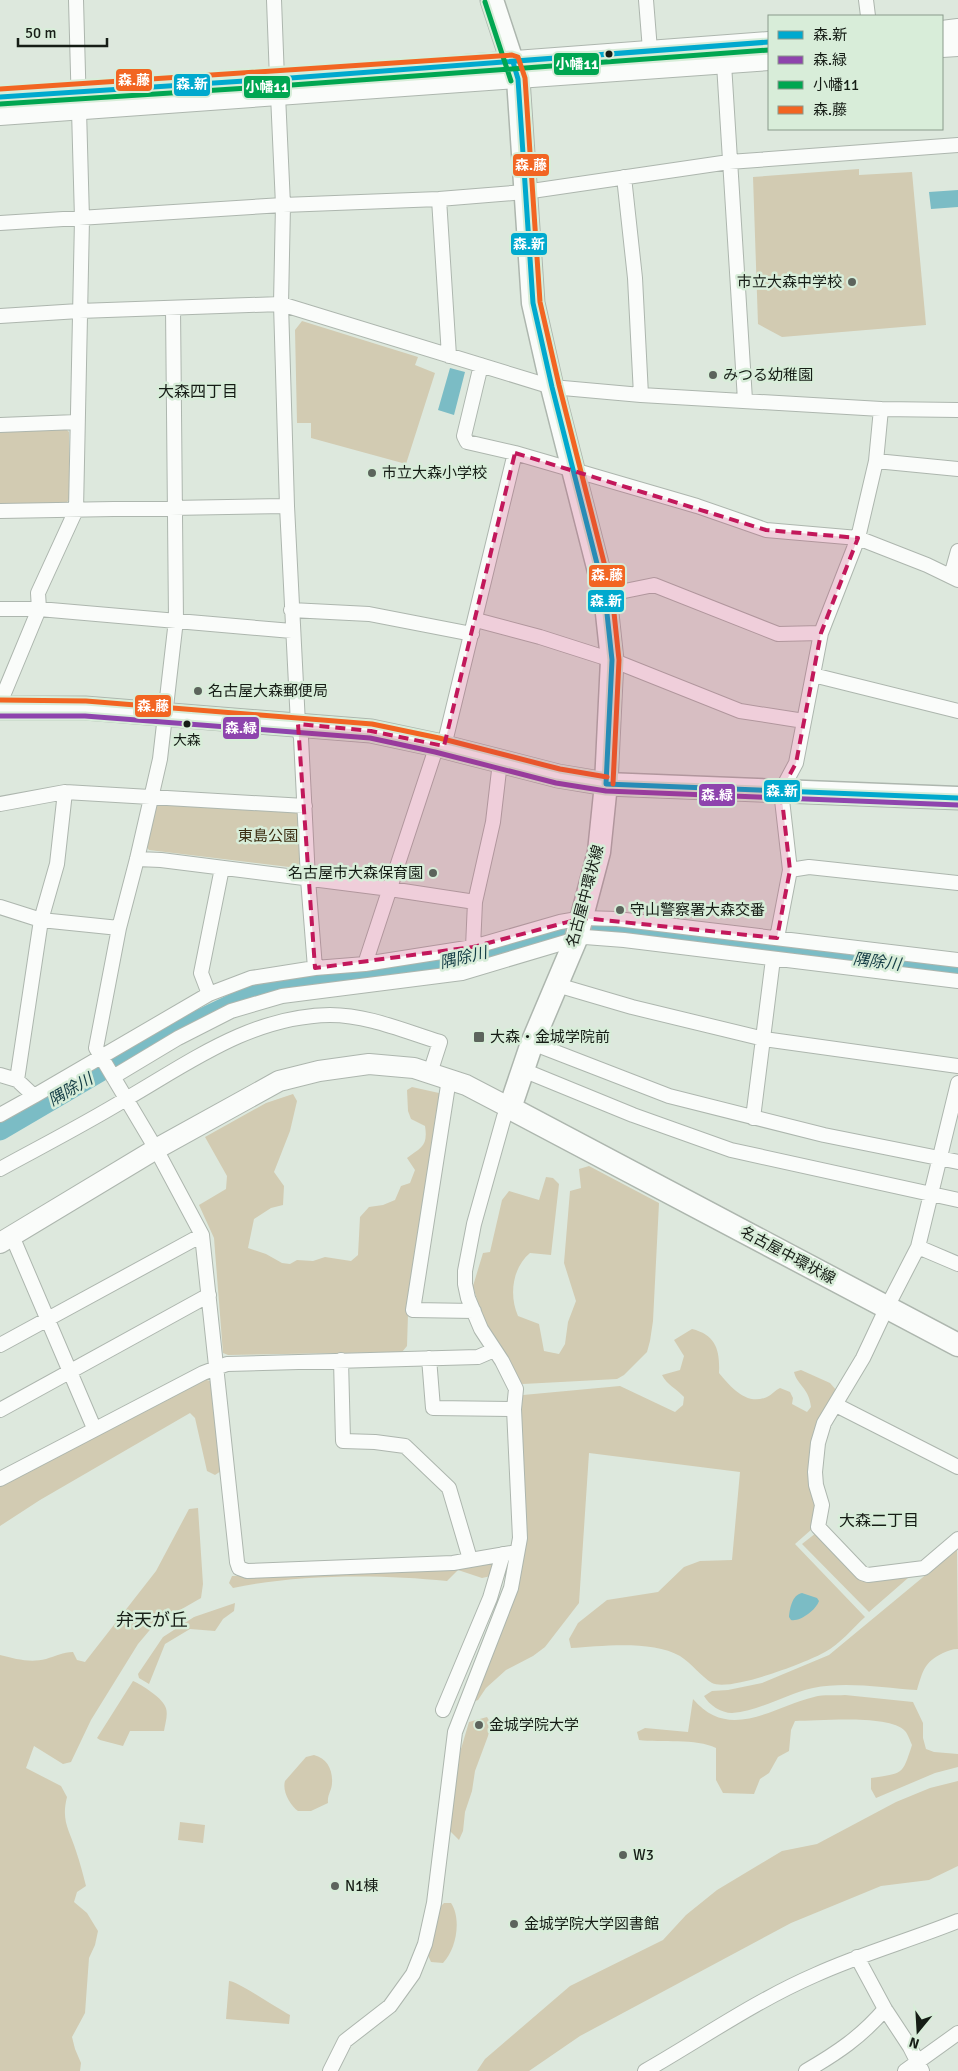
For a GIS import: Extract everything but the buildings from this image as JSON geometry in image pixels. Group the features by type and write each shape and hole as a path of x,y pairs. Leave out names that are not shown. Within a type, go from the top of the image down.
{"main road":[{"name":"名古屋中環状線","path":"492,0 515,70 533,304 604,595 612,660 606,784 599,852 579,928 532,1043 510,1108 958,1345"},
{"path":"0,708 67,708 372,730 579,781 606,784 958,798"}],"street":[{"path":"0,703 39,609 38,593 76,510 82,219 76,0"},
{"path":"274,0 283,206 281,304 291,610 315,968"},
{"path":"646,0 650,50"},
{"path":"866,0 868,15"},
{"path":"943,30 958,29"},
{"path":"515,70 650,50 768,42"},
{"path":"943,47 958,46"},
{"path":"0,97 79,100 515,70 724,64 768,60"},
{"path":"724,64 745,400"},
{"path":"0,115 79,100"},
{"path":"0,223 525,192 729,162 958,145"},
{"path":"624,177 635,278 641,395"},
{"path":"440,198 450,356"},
{"path":"0,316 79,311 281,304 552,387 641,395 881,410 958,410"},
{"path":"173,308 176,620 160,759 119,928 96,1048 156,1149 202,1235 237,1562 239,1568 247,1571 443,1563 517,1552"},
{"path":"481,365 464,436 467,442 515,453 697,506 766,530 858,538 955,578 958,551"},
{"path":"777,938 790,870 780,791 796,763 821,633 858,538 876,461 881,410"},
{"path":"0,425 78,422"},
{"path":"365,964 440,746 474,627 515,453"},
{"path":"876,461 958,469"},
{"path":"0,511 287,506"},
{"path":"604,595 654,585 778,634 821,633"},
{"path":"0,609 39,609 292,631"},
{"path":"291,610 369,614 474,627 540,638 612,660 740,711 804,721"},
{"path":"813,676 958,711"},
{"path":"473,947 475,902 493,822 500,762"},
{"path":"0,804 65,792 305,806"},
{"path":"17,1080 40,920 56,864 65,792"},
{"path":"137,859 162,860 390,889 475,902"},
{"path":"209,994 201,973 222,868"},
{"path":"790,870 809,868 958,883"},
{"path":"0,907 40,920 119,928"},
{"path":"0,1116 34,1096 108,1068 178,1038 230,1011 282,996 462,973 579,928 617,919 958,960"},
{"path":"108,1068 209,994 251,978 315,968 365,964 473,947 560,922 579,928 585,937 624,940 958,981"},
{"path":"753,1118 774,959"},
{"path":"557,985 632,1007 764,1038 958,1066"},
{"path":"0,1169 126,1099 187,1061 230,1040 267,1025 329,1015 360,1017 440,1042 430,1073"},
{"path":"532,1043 669,1096 824,1135 958,1162"},
{"path":"94,1428 46,1319 6,1239 156,1149 280,1081 319,1071 369,1064 414,1068 466,1085 510,1108 504,1117 474,1224 465,1271 465,1284 481,1329 502,1361 516,1389 514,1409 520,1531 511,1588 455,1732 434,1903 426,1944 413,1974 390,2006 345,2041 330,2071"},
{"path":"523,1070 633,1115 731,1150 958,1200"},
{"path":"0,1075 17,1080 34,1096"},
{"path":"449,1079 413,1310 474,1311"},
{"path":"958,1083 918,1247 863,1358 836,1406 824,1423 818,1443 816,1485 822,1505 818,1527 862,1573 868,1575 924,1568 958,1539"},
{"path":"0,1345 202,1235"},
{"path":"918,1247 958,1264"},
{"path":"0,1410 209,1295"},
{"path":"0,1479 94,1428 216,1367 227,1364 478,1356 494,1350"},
{"path":"429,1358 433,1408 514,1409"},
{"path":"341,1360 343,1441 375,1442 405,1446 449,1488 470,1559"},
{"path":"836,1406 958,1467"},
{"path":"443,1710 490,1598 503,1554"},
{"path":"645,2071 764,2001 813,1976 858,1957 924,1935 958,1921"},
{"path":"858,1957 885,2010 910,2047 920,2067"},
{"path":"806,2071 840,2051 868,2029 885,2010"},
{"path":"905,2071 920,2067 958,2033"}],"highlighted area":[{"path":"515,453 766,530 858,538 821,633 796,763 781,791 790,870 777,938 583,918 473,947 315,968 298,724 371,731 444,746"}],"green space":[{"path":"859,169 859,175 912,172 926,325 782,337 758,324 753,177"},
{"path":"302,321 418,357 415,365 435,373 406,464 311,438 311,423 297,423 295,330"},
{"path":"66,429 69,432 69,499 66,504 0,506 0,430"},
{"name":"東島公園","path":"158,803 296,810 298,813 301,864 297,868 149,850 145,845 154,805"},
{"path":"412,1087 439,1093 442,1101 408,1314 407,1346 402,1352 228,1355 223,1353 214,1238 199,1205 226,1189 227,1176 205,1137 266,1103 293,1094 297,1101 290,1131 274,1172 284,1186 283,1205 271,1208 254,1219 248,1248 266,1254 282,1263 290,1264 297,1260 313,1261 325,1257 351,1261 358,1255 360,1217 369,1207 383,1205 395,1200 401,1186 410,1183 415,1170 407,1158 425,1142 425,1126 411,1119 408,1111 407,1090"},
{"path":"589,1166 659,1203 653,1321 647,1352 624,1375 617,1379 523,1384 514,1382 484,1324 473,1286 483,1253 490,1252 502,1200 509,1191 539,1200 546,1177 553,1178 559,1184 551,1255 530,1253 519,1266 513,1291 518,1316 539,1324 544,1351 559,1354 565,1344 568,1322 576,1301 564,1263 570,1191 581,1188 579,1169"},
{"path":"692,1329 711,1339 719,1357 719,1373 734,1389 746,1397 759,1399 769,1396 780,1388 790,1392 793,1398 792,1404 807,1412 811,1407 810,1401 794,1372 801,1370 830,1383 837,1391 822,1418 818,1503 812,1529 795,1544 865,1617 831,1649 825,1652 769,1675 721,1685 712,1683 680,1656 669,1651 627,1645 571,1648 569,1639 578,1623 607,1600 658,1592 684,1567 700,1561 732,1560 740,1472 589,1453 579,1603 545,1647 533,1656 506,1670 486,1688 478,1700 473,1702 517,1592 517,1399 523,1395 620,1386 675,1412 683,1405 684,1397 662,1375 680,1370 684,1356 674,1340"},
{"path":"204,1379 213,1382 221,1471 215,1475 207,1471 195,1418 190,1413 40,1500 0,1526 0,1484"},
{"path":"198,1508 203,1584 201,1598 154,1625 138,1644 91,1720 71,1762 63,1764 34,1746 26,1768 61,1786 67,1797 65,1819 86,1886 77,1892 74,1902 87,1913 98,1931 95,1945 89,1958 85,2013 72,2037 81,2063 80,2071 0,2071 0,1655 34,1661 73,1652 77,1660 85,1662 156,1571 189,1509"},
{"path":"816,1533 858,1577 904,1575 908,1578 869,1612 802,1544"},
{"path":"957,1549 958,1649 937,1656 928,1664 917,1690 852,1685 826,1686 803,1691 753,1709 732,1713 716,1708 704,1696 712,1691 728,1690 762,1683 829,1655"},
{"path":"495,1563 491,1576 482,1578 458,1570 447,1581 367,1576 284,1580 233,1588 229,1583 232,1576 454,1568"},
{"path":"235,1603 234,1611 223,1619 215,1631 190,1629 165,1644 149,1684 139,1678 138,1674 163,1637 194,1617"},
{"path":"133,1681 151,1692 163,1703 167,1712 164,1731 130,1731 123,1746 100,1740 97,1738"},
{"path":"845,1695 913,1702 923,1723 923,1738 926,1749 934,1752 958,1754 958,1767 935,1773 876,1798 871,1789 871,1778 895,1774 906,1763 912,1745 905,1731 885,1722 870,1720 795,1721 791,1730 789,1751 778,1757 769,1773 760,1779 754,1794 723,1793 716,1780 716,1748 699,1743 639,1740 637,1732 645,1728 688,1732 693,1699 707,1712 721,1718 736,1720 752,1718 818,1696"},
{"path":"487,1717 491,1724 475,1771 472,1791 465,1812 463,1831 459,1840 449,1830 458,1759 469,1722"},
{"path":"314,1755 326,1762 330,1769 332,1783 328,1803 311,1811 298,1811 287,1798 285,1781 306,1757"},
{"path":"958,1781 958,1866 929,1880 881,1886 791,1923 580,2036 529,2071 477,2071 485,2059 570,1986 663,1940 686,1915 717,1890 782,1851 817,1844 896,1802 930,1788"},
{"path":"180,1822 205,1825 203,1843 178,1840"},
{"path":"444,1903 451,1903 454,1910 457,1926 456,1934 448,1957 443,1963 431,1962 427,1953 434,1938 438,1909"},
{"path":"229,1981 240,1985 290,2015 289,2024 226,2019"}],"water":[{"path":"958,190 958,207 931,209 929,192"},
{"path":"450,368 465,372 454,415 438,410"},
{"path":"802,1593 817,1598 819,1601 815,1608 807,1615 791,1620 789,1617 792,1602 796,1596"}],"waterway":[{"name":"隅除川","path":"0,1130 133,1052 250,996 333,976 420,964 454,962 571,929 622,927 958,971"}],"transit line":[{"name":"小幡11","path":"485,2 511,81"},
{"name":"森.新","path":"0,97 277,79 768,42"},
{"name":"小幡11","path":"0,104 278,86 768,50"},
{"name":"森.藤","path":"0,89 512,55 518,57 525,78 540,302 612,594 619,660 613,784"},
{"name":"森.新","path":"513,62 518,79 533,303 552,387 605,595 612,660 606,784"},
{"name":"森.藤","path":"0,700 86,701 372,724 439,738 560,769 607,777"},
{"name":"森.緑","path":"0,716 85,716 370,738 435,752 556,783 606,791 958,805"},
{"name":"森.新","path":"606,784 958,798"}],"place":[{"name":"市立大森中学校","path":"852,282"},
{"name":"みつる幼稚園","path":"713,375"},
{"name":"市立大森小学校","path":"372,473"},
{"name":"名古屋大森郵便局","path":"198,691"},
{"name":"大森","path":"187,724"},
{"name":"名古屋市大森保育園","path":"433,873"},
{"name":"守山警察署大森交番","path":"620,910"},
{"name":"大森・金城学院前","path":"479,1037"},
{"name":"金城学院大学","path":"479,1725"},
{"name":"W3","path":"623,1855"},
{"name":"N1棟","path":"335,1886"},
{"name":"金城学院大学図書館","path":"514,1924"}],"district":[{"name":"大森四丁目","path":"198,391"},
{"name":"大森二丁目","path":"879,1520"},
{"name":"弁天が丘","path":"152,1620"}]}
